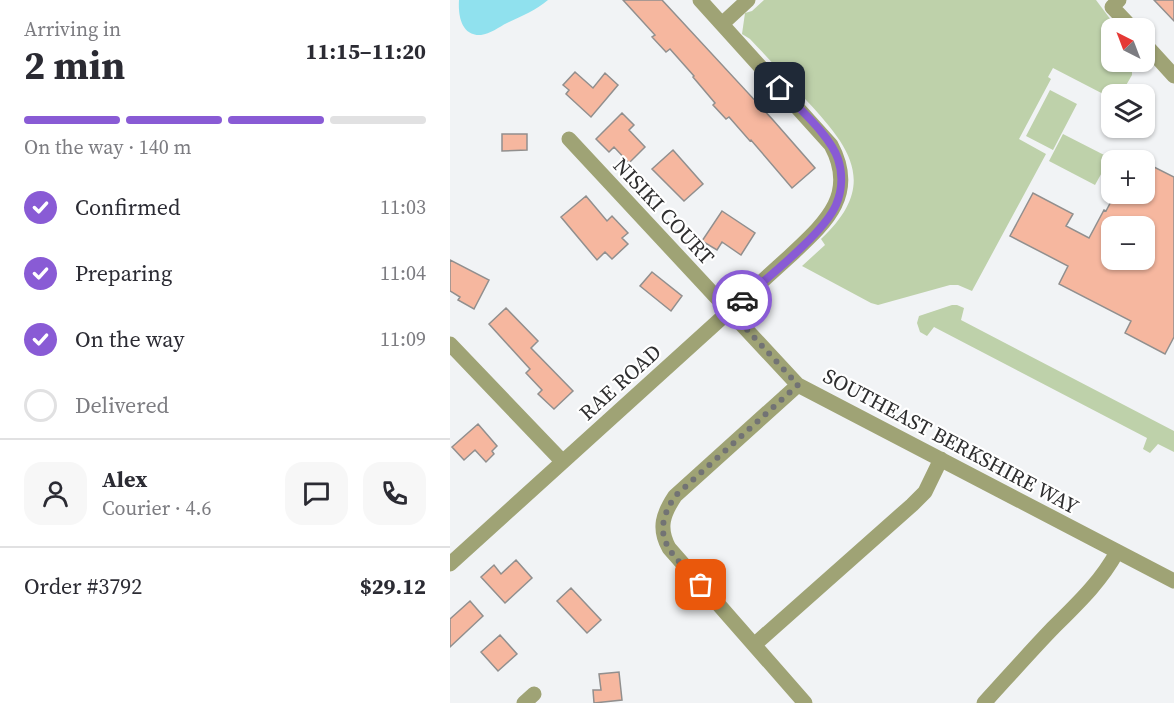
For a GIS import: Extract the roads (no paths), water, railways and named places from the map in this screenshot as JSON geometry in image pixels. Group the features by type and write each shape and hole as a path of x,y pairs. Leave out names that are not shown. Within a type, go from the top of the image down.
{"street":[{"name":"RAE ROAD","path":"450,564 817,231 835,207 841,190 841,172 838,158 824,136 700,0"},
{"path":"722,24 748,0"},
{"path":"1116,3 1126,18"},
{"path":"1155,55 1174,76"},
{"name":"NISIKI COURT","path":"569,139 730,311"},
{"name":"SOUTHEAST BERKSHIRE WAY","path":"730,311 798,385 1174,581"},
{"path":"450,344 562,461"},
{"path":"798,385 675,496 666,509 662,522 662,537 669,548 805,703"},
{"path":"754,645 926,492 941,459"},
{"path":"984,703 1089,593 1118,552"}],"water":[{"path":"459,0 548,0 529,13 481,35 469,32 462,24"}]}
